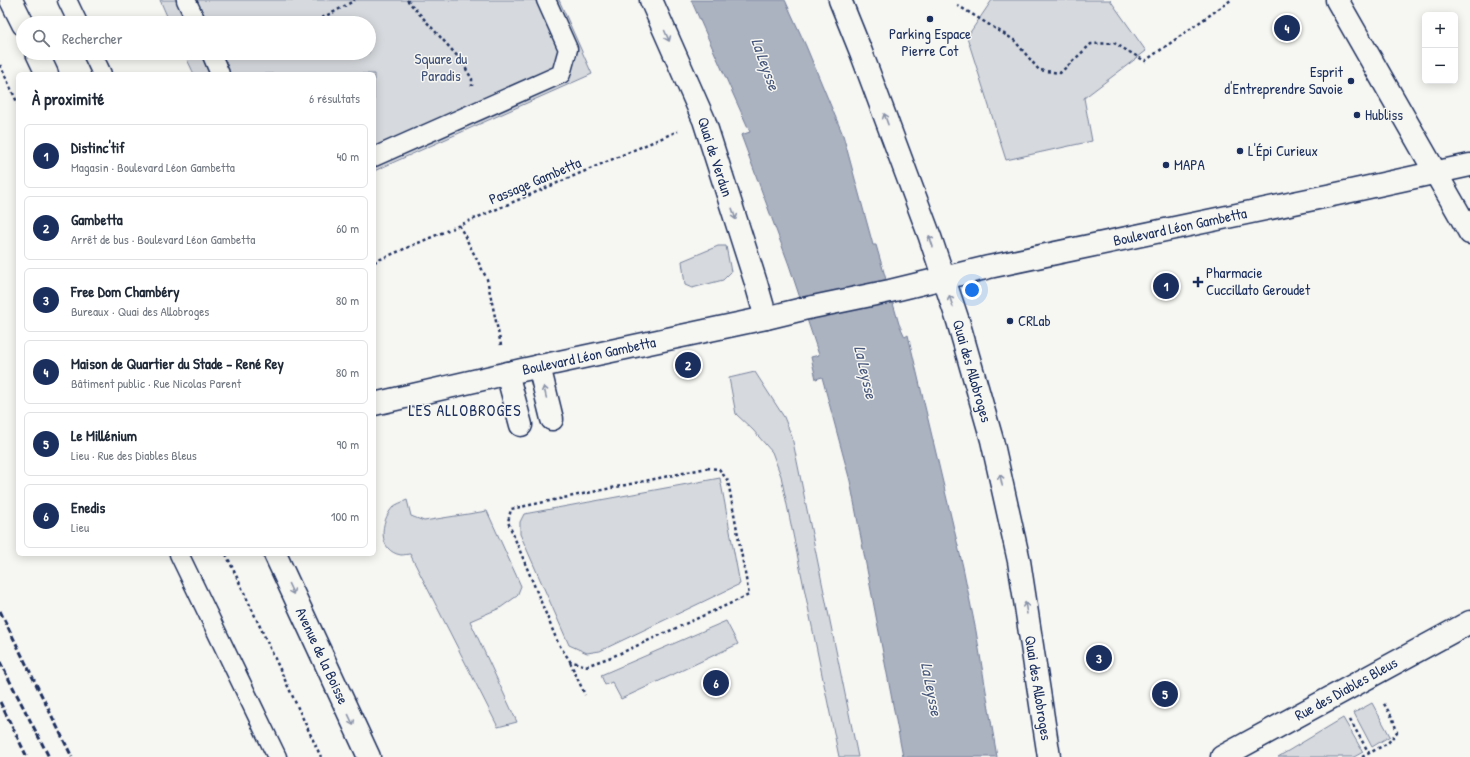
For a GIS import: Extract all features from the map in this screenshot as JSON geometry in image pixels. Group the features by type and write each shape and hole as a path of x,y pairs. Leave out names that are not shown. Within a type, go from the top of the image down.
{"main road":[{"path":"11,0 19,16"},
{"name":"Quai de Verdun","path":"651,0 704,120 766,318"},
{"name":"Quai des Allobroges","path":"840,0 861,52 944,278 958,321 996,455 1019,560 1049,757"},
{"path":"1337,0 1470,233"},
{"path":"40,60 46,72"},
{"name":"Boulevard Léon Gambetta","path":"376,404 507,373 890,291 1003,264 1470,165"},
{"path":"539,366 552,419"},
{"path":"507,373 521,425"},
{"name":"Avenue de la Boisse","path":"276,556 369,757"},
{"name":"Rue des Diables Bleus","path":"1222,757 1470,622"}],"lane":[{"path":"67,0 75,16"},
{"path":"186,0 194,16"},
{"path":"376,156 560,74 568,49 546,0"},
{"path":"95,60 101,72"},
{"path":"213,60 219,72"},
{"path":"180,556 277,757"}],"path":[{"path":"326,16 355,0"},
{"path":"407,0 460,59 472,79 473,94 480,109"},
{"path":"957,5 1014,40 1039,70 1060,73 1092,44 1114,44 1145,61 1231,0"},
{"path":"0,66 16,100"},
{"name":"Passage Gambetta","path":"376,261 704,120"},
{"path":"459,225 487,279 507,373"},
{"path":"570,662 586,666 614,656 749,595 728,481 719,469 707,468 511,509 508,522 558,643 570,662 585,695"},
{"path":"227,556 321,757"},
{"path":"1362,757 1388,743 1397,732 1393,719 1368,677"},
{"path":"1335,695 1369,753"}],"green space":[{"name":"Square du Paradis","path":"160,0 559,0 592,74 376,170 376,72 193,72 187,60 376,60 376,16 167,16"},
{"path":"992,0 1110,0 1146,51 1084,98 1092,141 1006,160 967,37"},
{"path":"718,246 726,246 731,272 723,280 692,288 685,285 682,261"},
{"path":"755,372 784,417 792,437 858,757 839,757 781,476 772,452 753,430 736,414 729,378"},
{"path":"720,478 740,584 600,651 587,653 569,645 520,534 520,522 524,514"},
{"path":"407,500 411,516 424,521 487,511 521,586 517,596 500,608 470,621 517,722 498,727 410,554 401,555 393,552 384,542 383,527 385,520 394,506"},
{"path":"726,621 738,644 621,699 612,682 605,685 601,675"},
{"path":"1372,703 1390,736 1372,747 1354,713"},
{"path":"1343,718 1363,752 1354,757 1278,757"}],"water":[{"name":"La Leysse","path":"691,0 785,0 843,135 873,245 876,245 899,324 905,337 908,335 963,567 976,631 997,757 903,757 850,481 822,377 816,379 811,357 819,355 789,265 741,135 750,132"}],"railway":[{"path":"0,611 72,757"},
{"path":"0,662 49,757"},
{"path":"0,702 27,757"}],"place":[{"name":"Parking Espace Pierre Cot","path":"930,19"},
{"name":"Maison de Quartier du Stade - René Rey","path":"1287,28"},
{"name":"Esprit d'Entreprendre Savoie","path":"1351,81"},
{"name":"Hubliss","path":"1357,115"},
{"name":"L'Épi Curieux","path":"1240,151"},
{"name":"MAPA","path":"1166,165"},
{"name":"Pharmacie Cuccillato Geroudet","path":"1198,282"},
{"name":"Distinc'tif","path":"1166,286"},
{"name":"CRLab","path":"1010,321"},
{"name":"Gambetta","path":"688,365"},
{"name":"Free Dom Chambéry","path":"1099,658"},
{"name":"Enedis","path":"716,683"},
{"name":"Le Millénium","path":"1165,694"}],"district":[{"name":"LES ALLOBROGES","path":"465,410"}]}
